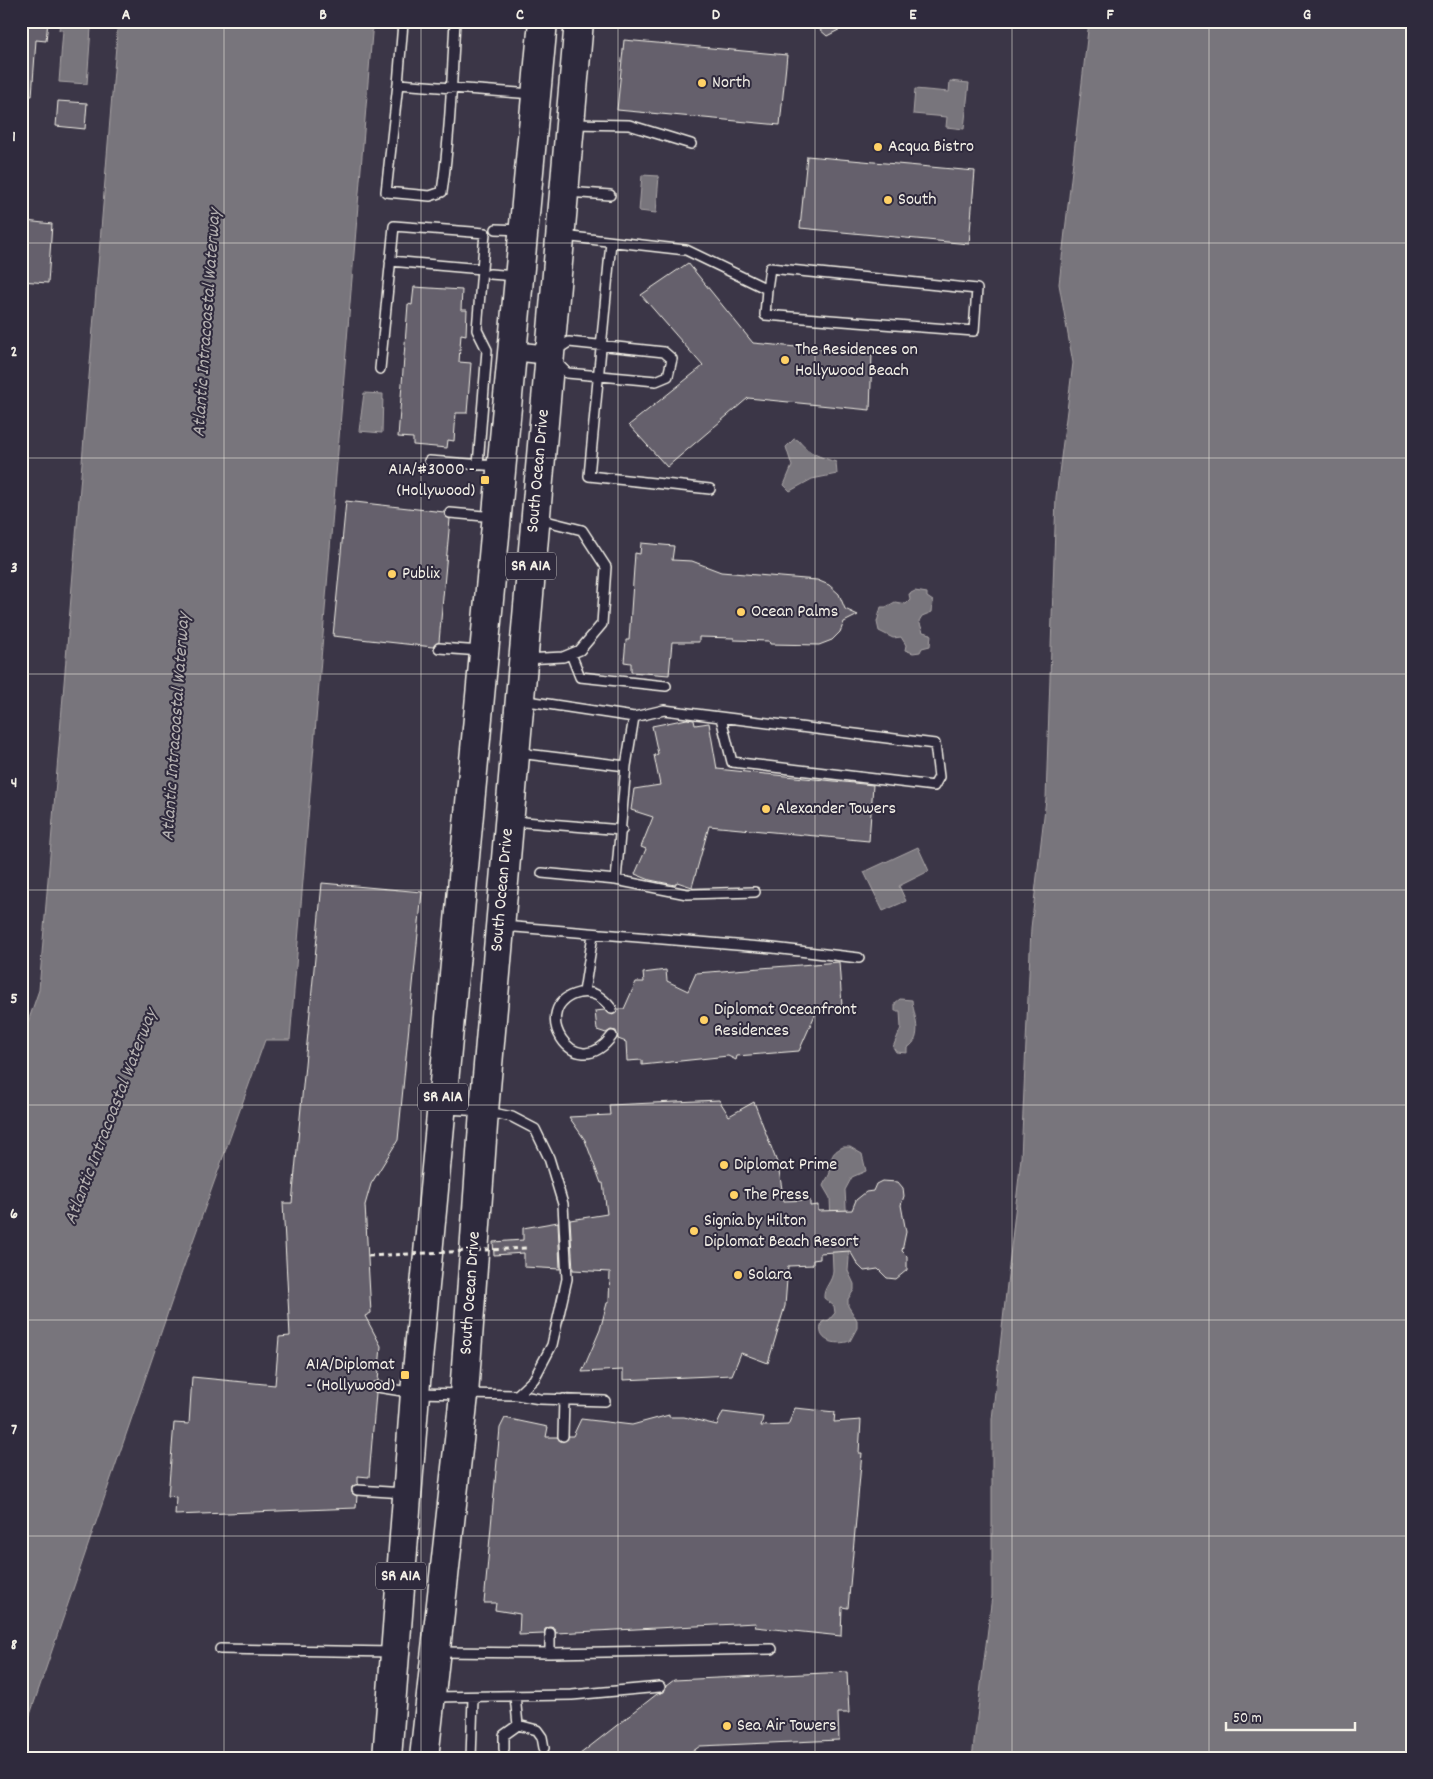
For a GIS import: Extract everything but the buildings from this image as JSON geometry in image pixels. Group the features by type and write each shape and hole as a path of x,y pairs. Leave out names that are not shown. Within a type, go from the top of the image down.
{"main road":[{"name":"South Ocean Drive","path":"387,1758 415,1394 498,518 490,466 500,351 520,276 543,21"},
{"name":"South Ocean Drive","path":"424,1758 464,1395 484,1111 579,21"},
{"path":"471,801 486,849 496,862 505,866"}],"street":[{"path":"500,351 549,355"}],"lane":[{"path":"404,23 386,192 430,196 442,192 447,157 455,21"},
{"path":"398,84 536,95"},
{"path":"570,124 629,125 691,144"},
{"path":"564,192 610,194"},
{"path":"380,369 394,226 485,233 486,272 477,330 500,351"},
{"path":"496,229 524,230"},
{"path":"560,236 686,250 768,289"},
{"path":"611,242 603,346 589,476 710,488"},
{"path":"390,261 520,276"},
{"path":"770,268 978,289 974,331 765,315 768,289 770,268"},
{"path":"569,342 603,346 664,352 672,359 668,376 656,381 566,373 549,355 569,342"},
{"path":"429,462 490,466"},
{"path":"450,512 498,518"},
{"path":"523,659 563,657 571,654 580,650 602,624 606,567 582,530 535,518"},
{"path":"439,648 485,651"},
{"path":"571,654 580,677 666,686"},
{"path":"520,700 634,718 664,710 935,744 938,777 934,786 732,762 721,718"},
{"path":"616,880 622,830 626,766 634,718"},
{"path":"515,753 626,766"},
{"path":"509,821 622,830"},
{"path":"542,873 616,880 687,894 755,892"},
{"path":"500,926 593,935 773,948 859,958"},
{"path":"584,992 593,935"},
{"path":"612,1009 603,998 584,992 566,999 556,1015 555,1025 563,1042 570,1049 589,1052 598,1050 612,1036"},
{"path":"442,1109 484,1111 512,1117 535,1128 549,1158 563,1204 567,1279 552,1345 534,1380 517,1395"},
{"path":"377,1388 415,1394 517,1395 564,1400 606,1401"},
{"path":"563,1436 564,1400"},
{"path":"357,1490 408,1493"},
{"path":"550,1633 550,1653"},
{"path":"220,1649 395,1652"},
{"path":"436,1652 550,1653 772,1649"},
{"path":"431,1697 473,1698 572,1695 660,1687"},
{"path":"515,1696 518,1725"},
{"path":"471,1758 473,1698"},
{"path":"518,1725 537,1730 542,1737 544,1748"},
{"path":"504,1749 504,1735 518,1725"}],"path":[{"path":"368,1256 526,1248"}],"water":[{"name":"Atlantic Intracoastal Waterway","path":"118,21 373,21 290,1040 265,1040 179,1280 21,1741 21,1042 39,990"},
{"path":"1089,21 1412,21 1412,1758 972,1758 992,1596 992,1419 1021,1158 1031,928 1046,799 1056,497 1073,363 1059,284"},
{"path":"60,22 68,23 68,26 91,28 87,84 59,82 63,30 59,30"},
{"path":"950,81 969,83 964,129 946,127 947,117 913,114 915,89 949,92"},
{"path":"642,175 659,176 656,213 639,211"},
{"path":"364,393 383,394 382,433 359,431"},
{"path":"794,439 798,440 806,449 815,454 836,462 837,474 812,479 790,491 784,485 792,466 786,447"},
{"path":"915,591 927,593 927,597 933,601 932,612 922,616 919,621 923,632 931,634 930,646 922,648 920,652 913,653 905,650 906,645 901,637 893,638 879,631 877,622 881,607 886,607 895,602 906,604 910,600 909,594"},
{"path":"21,789 27,789 23,844 21,844"},
{"path":"918,847 929,871 899,886 906,901 883,911 864,872"},
{"path":"900,999 912,1000 917,1026 916,1038 907,1048 907,1053 896,1052 893,1047 901,1028 900,1011 895,1011 895,1003"},
{"path":"843,1147 850,1147 862,1154 866,1171 852,1177 845,1190 848,1271 854,1284 854,1290 848,1299 848,1306 857,1320 857,1328 850,1341 838,1343 824,1338 821,1334 822,1322 829,1320 835,1313 834,1306 824,1298 833,1270 830,1198 823,1186 830,1173 832,1157"}],"place":[{"name":"North","path":"702,83"},
{"name":"Acqua Bistro","path":"878,147"},
{"name":"South","path":"888,200"},
{"name":"The Residences on Hollywood Beach","path":"785,360"},
{"name":"A1A/#3000 - (Hollywood)","path":"485,480"},
{"name":"Publix","path":"392,574"},
{"name":"Ocean Palms","path":"741,612"},
{"name":"Alexander Towers","path":"766,809"},
{"name":"Diplomat Oceanfront Residences","path":"704,1020"},
{"name":"Diplomat Prime","path":"724,1165"},
{"name":"The Press","path":"734,1195"},
{"name":"Signia by Hilton Diplomat Beach Resort","path":"694,1231"},
{"name":"Solara","path":"738,1275"},
{"name":"A1A/Diplomat - (Hollywood)","path":"405,1375"},
{"name":"Sea Air Towers","path":"727,1726"}]}
